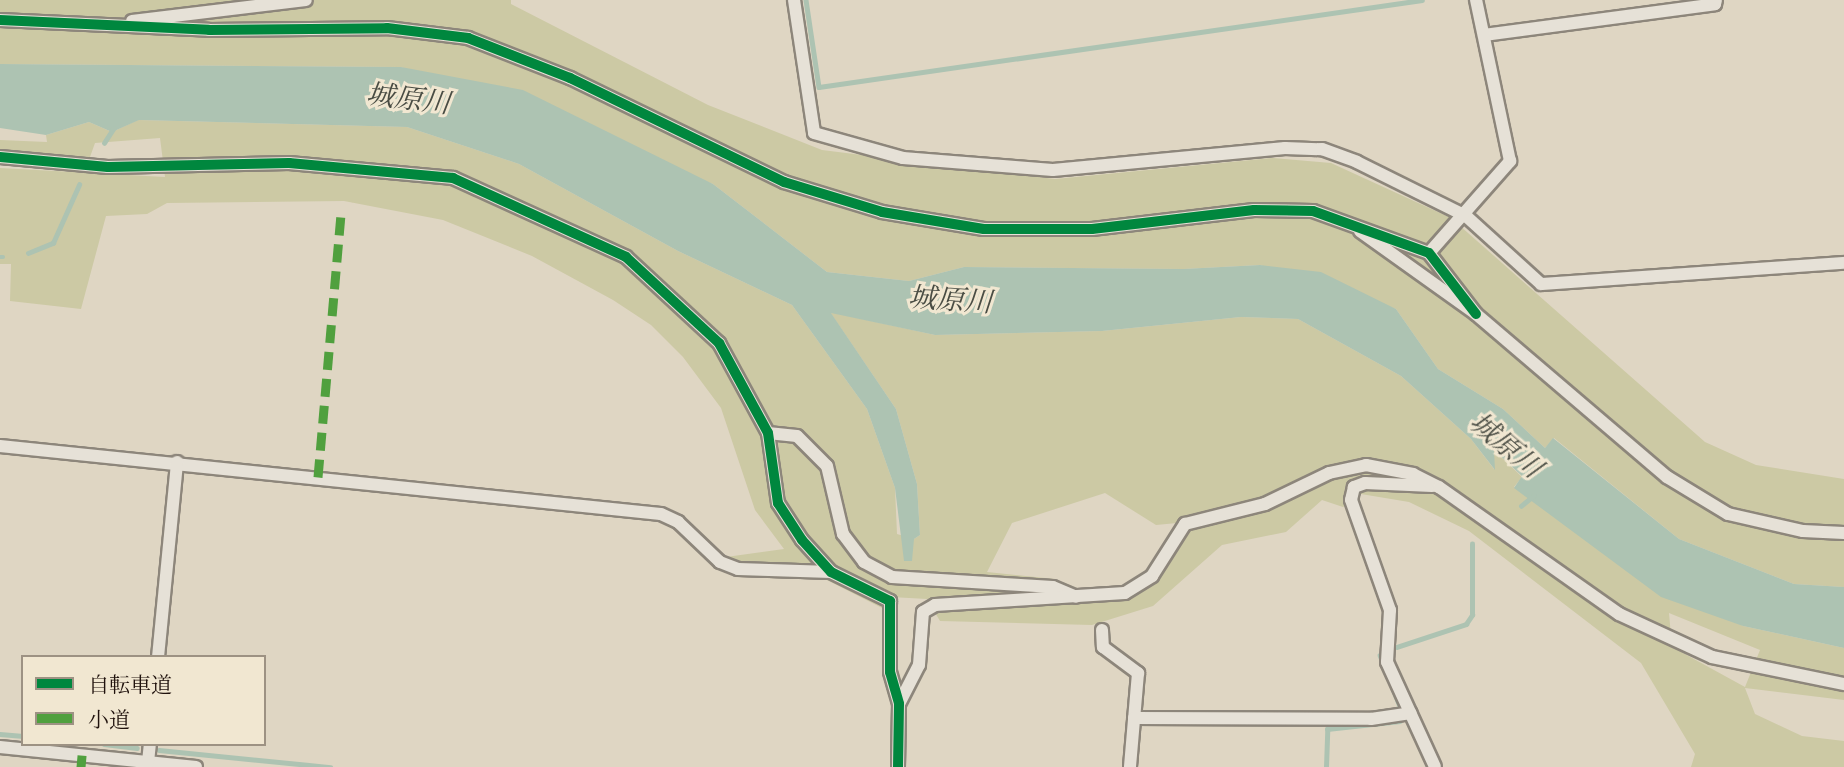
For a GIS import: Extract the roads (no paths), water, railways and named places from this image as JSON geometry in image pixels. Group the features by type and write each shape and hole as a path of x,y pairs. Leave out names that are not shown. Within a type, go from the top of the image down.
{"street":[{"path":"108,24 306,0"},
{"path":"794,0 814,133 903,158 1052,170 1285,148 1322,149 1357,162 1466,216 1541,284 1844,263"},
{"path":"1430,253 1466,216 1510,161 1476,0"},
{"path":"1483,35 1715,4 1716,0"},
{"path":"0,20 209,30 387,28 468,38 570,78 784,182 882,212 984,229 1092,229 1254,210 1313,211 1430,253 1476,314"},
{"path":"0,157 108,167 289,163 453,178 626,257 719,343 768,433 778,503 831,572"},
{"path":"1345,221 1476,314 1667,477 1728,514 1802,531 1844,533"},
{"path":"768,433 797,436 827,466 843,534 864,562 892,577 1053,587 1080,598"},
{"path":"0,446 177,462 661,514 678,522 720,562 738,569 831,572 890,601 890,672 899,704 898,767"},
{"path":"158,655 177,462"},
{"path":"899,704 919,665 923,612 935,605 1080,598 1125,593 1152,576 1185,524 1265,504 1329,473 1366,465 1413,474 1439,487 1619,614 1712,657 1844,684"},
{"path":"1435,767 1387,662 1390,610 1351,500 1353,487 1365,483 1439,487"},
{"path":"1102,629 1103,648 1138,673 1130,767"},
{"path":"1134,718 1371,719 1411,713"},
{"path":"148,762 150,746"},
{"path":"0,747 196,767"}],"water":[{"name":"城原川","path":"0,64 401,67 523,90 713,184 827,272 909,281 964,267 1183,269 1260,265 1321,272 1396,309 1438,369 1503,409 1545,448 1553,438 1679,539 1794,584 1844,587 1844,648 1743,626 1661,597 1514,488 1522,476 1494,450 1495,470 1471,439 1401,376 1298,319 1241,317 1102,331 935,335 831,313 896,409 917,484 920,535 914,539 912,561 904,561 895,488 867,409 792,305 678,251 519,164 407,127 139,120 112,132 89,122 46,135 0,128"}],"waterway":[{"path":"806,0 819,87 1422,0"},
{"path":"104,143 113,129"},
{"path":"28,253 53,243 79,185"},
{"name":"城原川","path":"1521,506 1533,496"},
{"path":"1397,647 1466,624 1472,615 1472,544"},
{"path":"1380,655 1399,704"},
{"path":"1326,767 1327,729 1400,721"},
{"path":"0,734 21,736"},
{"path":"120,746 137,748"},
{"path":"159,750 330,767"}]}
